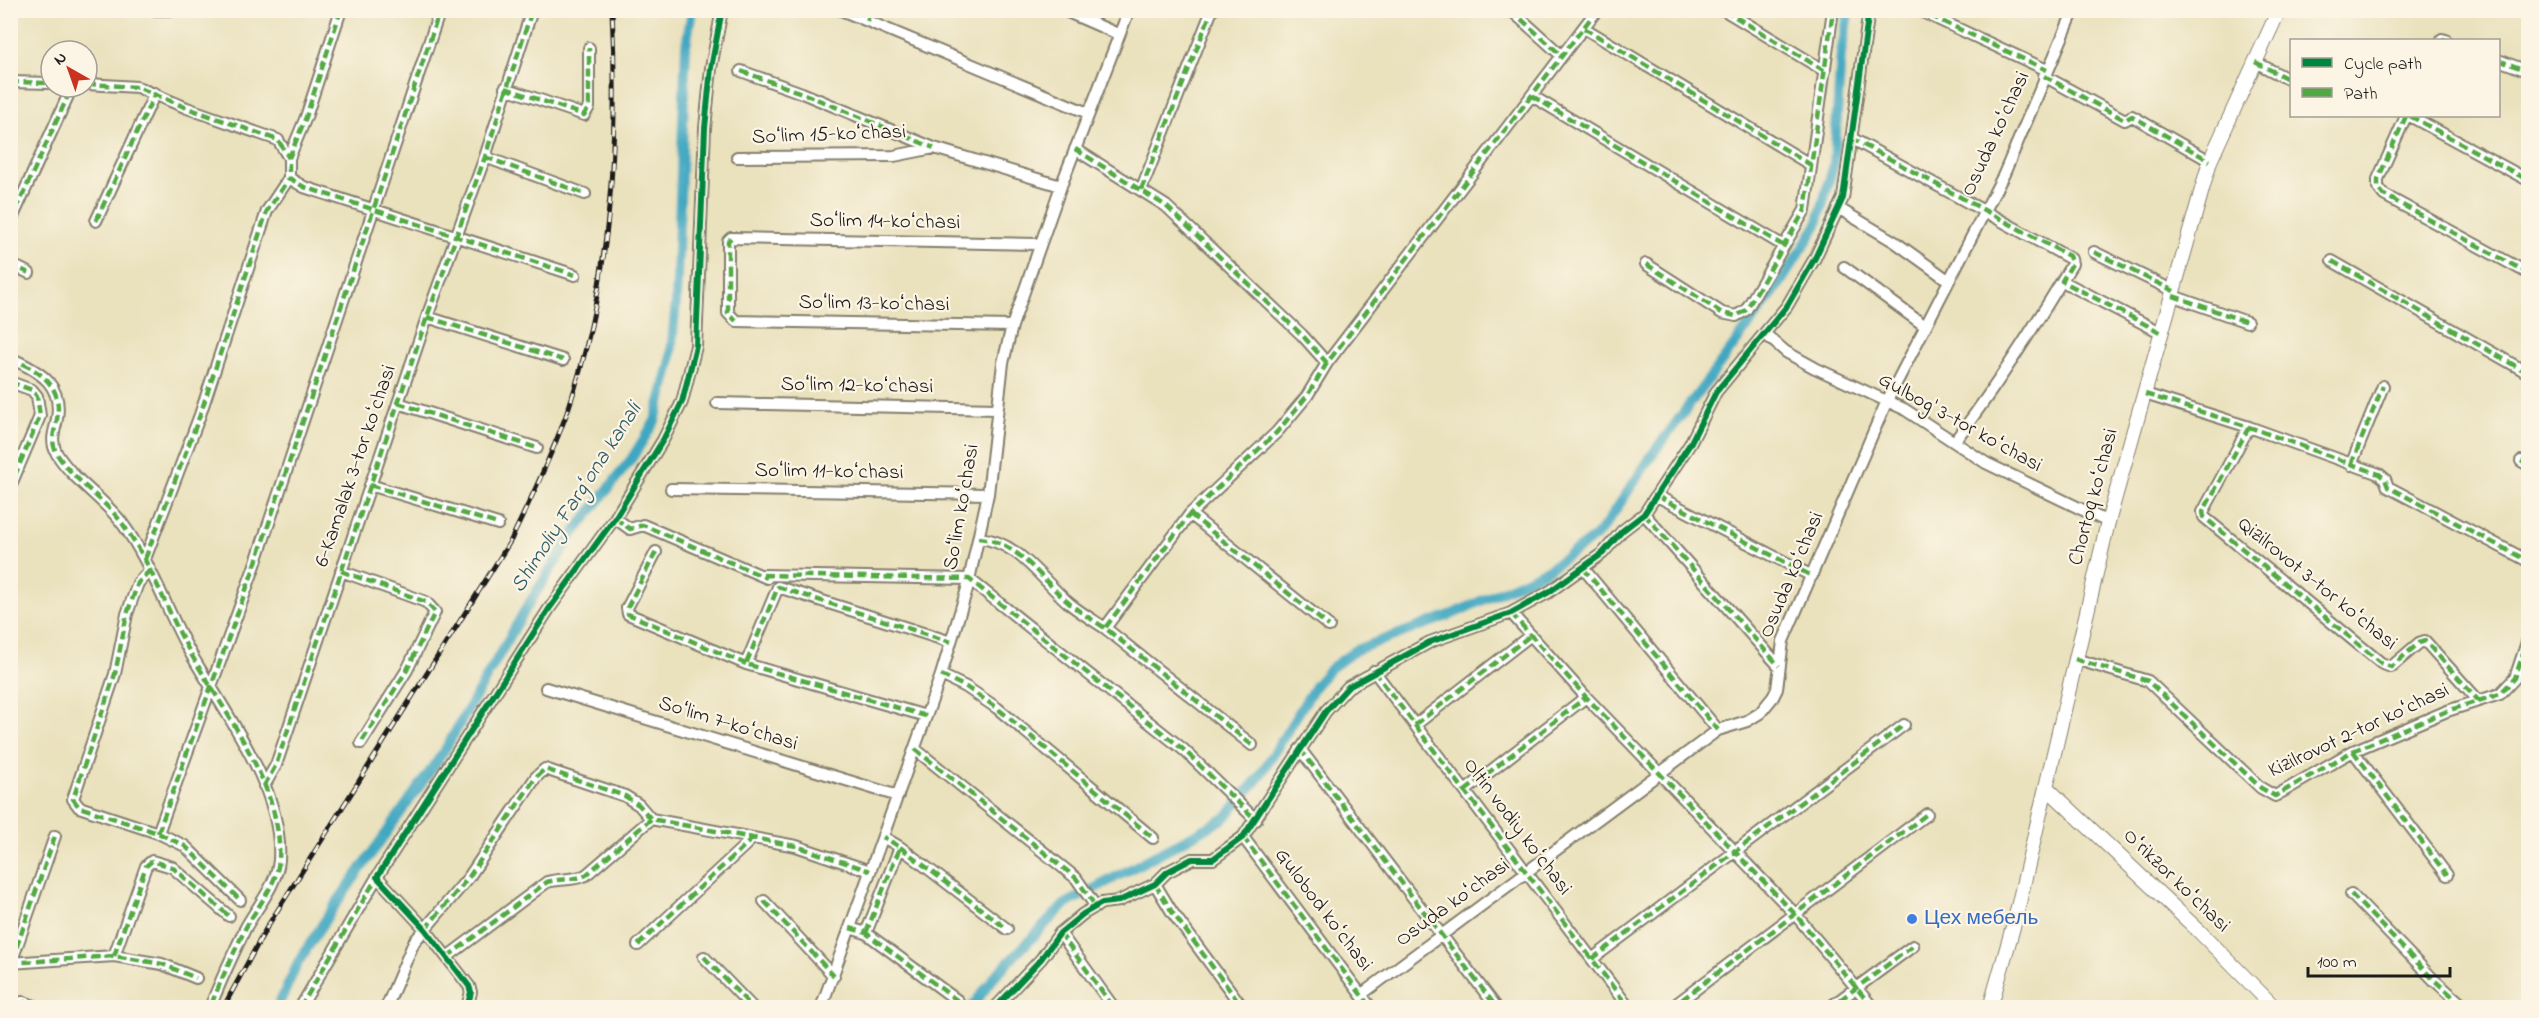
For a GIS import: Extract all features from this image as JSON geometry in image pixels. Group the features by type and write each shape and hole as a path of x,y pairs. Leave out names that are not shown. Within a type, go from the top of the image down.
{"main road":[{"name":"Chortoq koʻchasi","path":"1990,1008 2015,920 2108,522 2210,161 2279,10"},
{"name":"Oʻrikzor koʻchasi","path":"2047,788 2199,931 2275,1008"}],"street":[{"path":"114,10 170,10"},
{"path":"145,559 200,415 267,211 289,178 289,158 306,117 341,10"},
{"path":"158,833 255,565 441,10"},
{"name":"6-Kamalak 3-tor koʻchasi","path":"264,786 276,765 427,317 457,237 532,10"},
{"path":"300,1008 377,877 549,609 615,518 674,422 682,402 696,346 705,128 711,68 722,10"},
{"path":"841,10 869,16 1088,113"},
{"path":"1062,10 1118,34"},
{"name":"Soʻlim koʻchasi","path":"821,1008 941,675 969,579 988,494 997,409 1012,326 1060,186 1129,10"},
{"path":"1141,190 1212,10"},
{"path":"1511,10 1562,57"},
{"path":"1105,628 1190,514 1277,432 1307,396 1326,363 1597,10"},
{"path":"1724,10 1825,70"},
{"path":"1646,264 1722,313 1736,316 1746,310 1805,210 1833,10"},
{"path":"995,1008 1041,959 1060,933 1095,905 1119,902 1155,884 1167,872 1192,859 1213,859 1244,837 1300,749 1338,696 1358,680 1430,642 1511,613 1549,592 1583,568 1644,514 1700,427 1716,392 1787,306 1815,258 1838,208 1847,180 1869,10"},
{"path":"1918,10 2046,73 2125,120 2132,116 2210,161"},
{"name":"Osuda koʻchasi","path":"1362,994 1718,730 1747,721 1760,713 1777,689 1783,640 1886,403 2017,146 2074,10"},
{"path":"1584,28 1811,165"},
{"path":"505,88 584,115 589,107 589,48"},
{"path":"2500,60 2529,71"},
{"path":"2255,62 2290,80"},
{"path":"741,71 802,93 934,148"},
{"path":"10,82 39,83"},
{"path":"99,85 137,87 187,108 278,140 289,158"},
{"path":"96,221 155,93"},
{"path":"1532,96 1785,246"},
{"path":"10,223 67,99"},
{"path":"2408,117 2378,179 2378,188 2384,195 2529,273"},
{"path":"2410,117 2529,180"},
{"path":"1851,138 2070,257 2072,264 2017,354 1954,442"},
{"name":"Soʻlim 15-koʻchasi","path":"737,157 894,156 934,148 1060,186"},
{"path":"1075,149 1166,206 1302,335 1326,363"},
{"path":"484,157 585,194"},
{"path":"289,178 304,188 374,208 575,275"},
{"path":"1838,208 1895,242 1948,280"},
{"name":"Soʻlim 14-koʻchasi","path":"736,321 732,320 728,313 728,241 731,238 1039,244"},
{"path":"2094,252 2173,293 2247,322"},
{"path":"2332,261 2529,373"},
{"path":"10,264 29,273"},
{"path":"1844,267 1925,326"},
{"path":"2062,281 2162,333"},
{"path":"427,317 563,360"},
{"name":"Soʻlim 13-koʻchasi","path":"736,321 1012,326"},
{"name":"Gulbog' 3-tor koʻchasi","path":"1765,334 1786,352 1904,410 1986,463 2108,522"},
{"path":"10,358 47,379 53,386 59,401 52,436 53,447 64,463 111,508 145,559 187,647 255,762 264,786 276,830 277,870 244,931 210,1008"},
{"path":"10,382 32,390 40,407 40,416 10,487"},
{"path":"2351,465 2383,386"},
{"path":"2145,394 2249,427 2382,475 2388,487 2529,561"},
{"path":"398,403 537,448"},
{"name":"Soʻlim 12-koʻchasi","path":"717,403 997,409"},
{"name":"Qizilrovot 3-tor koʻchasi","path":"2249,427 2203,512 2204,517 2381,663 2391,667 2419,643 2425,641 2478,700"},
{"path":"370,484 498,524"},
{"name":"Soʻlim 11-koʻchasi","path":"671,489 988,494"},
{"path":"1657,496 1812,576"},
{"path":"1190,514 1329,626"},
{"path":"1644,514 1779,666"},
{"path":"615,518 630,529 643,525 763,575 778,586 951,642"},
{"path":"978,538 994,539 1030,563 1069,604 1105,628 1252,745"},
{"path":"656,552 627,608 628,614 746,664 926,716"},
{"path":"1583,568 1718,730"},
{"path":"150,570 138,583 127,614 115,675 73,800 80,807 158,833 185,846 240,900"},
{"path":"341,571 426,603 435,612 407,670 361,743"},
{"path":"763,575 969,579 1184,750 1254,818"},
{"path":"746,664 778,586"},
{"path":"1511,613 1586,697 1795,914 1873,1008"},
{"path":"1415,724 1531,635"},
{"name":"Kizilrovot 2-tor koʻchasi","path":"2075,659 2148,681 2271,795 2279,794 2353,751 2478,700 2500,694 2509,687 2528,643"},
{"name":"Oltin vodiy koʻchasi","path":"1374,671 1629,1008"},
{"path":"941,675 966,687 997,708 1153,838"},
{"name":"Soʻlim 7-koʻchasi","path":"546,688 898,796"},
{"path":"1465,791 1586,697"},
{"path":"1592,959 1904,725"},
{"path":"915,749 1076,878 1095,905"},
{"path":"1300,749 1497,1008"},
{"path":"2353,751 2447,875"},
{"path":"386,1008 414,942 469,877 543,769 549,768 625,796 639,805 651,819 796,846 870,871"},
{"path":"1671,1008 1928,814"},
{"path":"447,957 547,882 562,877 578,879 586,876 651,819"},
{"path":"10,987 11,963 55,836"},
{"path":"883,837 900,847 1006,929"},
{"name":"Gulobod koʻchasi","path":"1244,837 1371,1008"},
{"path":"638,945 753,838"},
{"path":"866,933 900,847"},
{"path":"114,956 146,866 152,861 171,867 229,916"},
{"path":"377,877 425,929 447,957 471,992 467,1008"},
{"path":"1155,884 1172,912 1243,1008"},
{"path":"2351,894 2434,980 2466,1008"},
{"path":"765,901 834,976"},
{"path":"850,928 866,933 958,1001"},
{"path":"1060,933 1114,1008"},
{"path":"1829,1008 1912,946"},
{"path":"11,963 114,956 162,964 196,978"},
{"path":"704,957 753,1008"},
{"path":"10,1004 24,1002 40,1008"}],"waterway":[{"name":"Shimoliy Fargʻona kanali","path":"277,1008 299,961 333,908 443,753 525,610 571,537 632,458 655,421 670,364 676,302 686,46 692,10"},
{"path":"971,1008 996,975 1064,905 1225,818 1260,776 1315,686 1331,668 1356,650 1453,614 1547,570 1595,537 1607,523 1654,452 1779,285 1817,225 1834,163 1841,53 1849,10"}],"railway":[{"path":"223,1008 267,927 511,540 563,424 583,359 594,310 609,211 614,110 612,10"}],"marked path":[{"path":"341,10 306,117 289,158 289,178 304,187 575,275"},
{"path":"158,833 255,565 440,10"},
{"path":"264,786 276,765 427,317 485,157 532,10"},
{"path":"867,21 871,10"},
{"path":"1141,190 1212,10"},
{"path":"1511,10 1562,56"},
{"path":"1075,149 1166,206 1302,335 1327,363 1597,10"},
{"path":"1724,10 1825,71"},
{"path":"1646,264 1722,313 1736,316 1746,310 1805,210 1833,10"},
{"path":"1918,10 2047,70"},
{"path":"1584,28 1811,165"},
{"path":"505,88 584,115 589,107 589,48"},
{"path":"2500,61 2528,71"},
{"path":"2255,62 2290,80"},
{"path":"741,71 802,93 934,148"},
{"path":"2044,76 2125,120 2132,116 2210,161"},
{"path":"10,82 39,83"},
{"path":"99,85 137,87 187,108 278,140 289,158"},
{"path":"96,221 155,93"},
{"path":"1532,96 1784,246"},
{"path":"10,223 67,99"},
{"path":"2406,117 2378,179 2378,187 2384,195 2528,273"},
{"path":"2412,117 2528,180"},
{"path":"1851,138 2069,256 2072,264 2062,281 2162,333"},
{"path":"485,157 585,194"},
{"path":"145,559 200,415 267,211 289,178"},
{"path":"731,238 728,241 728,313 736,321"},
{"path":"2094,252 2174,291"},
{"path":"2332,261 2528,373"},
{"path":"10,264 29,273"},
{"path":"2173,296 2247,322"},
{"path":"427,317 563,360"},
{"path":"10,358 41,375 54,390 58,411 53,443 57,454 72,473 114,514 132,538 187,647 248,749 272,804 278,832 277,869 270,887 245,929 210,1008"},
{"path":"1252,745 1105,628 1190,514 1277,432 1307,396 1327,363"},
{"path":"10,382 32,390 37,396 40,416 10,487"},
{"path":"2351,465 2383,386"},
{"path":"2145,394 2249,427 2379,474 2385,479 2388,487 2528,561"},
{"path":"398,403 537,448"},
{"path":"2249,427 2203,512 2204,517 2381,663 2391,667 2419,643 2425,641 2478,700"},
{"path":"2521,461 2528,465"},
{"path":"370,485 498,524"},
{"path":"1657,496 1812,576"},
{"path":"1190,514 1329,626"},
{"path":"1644,514 1779,666"},
{"path":"615,518 630,529 643,525 767,578"},
{"path":"978,538 1006,546 1028,563 1070,604 1105,628"},
{"path":"656,552 627,608 628,614 746,664"},
{"path":"1583,568 1718,730"},
{"path":"150,570 138,583 127,614 115,674 73,799 79,807 158,833 185,846 240,900"},
{"path":"341,571 426,602 435,612 407,670 361,743"},
{"path":"763,575 969,579 1184,750 1256,820"},
{"path":"926,716 746,664 778,587 951,642"},
{"path":"1511,613 1586,697 1795,914 1873,1008"},
{"path":"1415,725 1531,635"},
{"path":"2075,659 2148,681 2261,788 2275,796 2353,751 2447,711 2500,694 2515,678 2528,639"},
{"path":"1374,671 1629,1008"},
{"path":"941,675 966,687 997,708 1153,838"},
{"path":"1465,791 1586,697"},
{"path":"1592,959 1904,725"},
{"path":"915,749 1076,878 1096,907"},
{"path":"1300,749 1497,1008"},
{"path":"2353,751 2447,875"},
{"path":"425,929 469,877 536,777 545,769 625,796 639,805 651,819 796,846 870,871"},
{"path":"1671,1008 1927,814"},
{"path":"447,957 547,882 586,875 651,819"},
{"path":"10,987 11,963 55,836"},
{"path":"866,933 900,847 883,837"},
{"path":"1243,837 1371,1008"},
{"path":"638,945 753,838"},
{"path":"900,847 1007,929"},
{"path":"114,956 146,866 152,861 172,867 229,916"},
{"path":"300,1008 377,877"},
{"path":"1155,884 1172,912 1243,1008"},
{"path":"2351,894 2434,980 2466,1008"},
{"path":"764,901 834,976"},
{"path":"850,928 866,933 958,1001"},
{"path":"1060,933 1114,1008"},
{"path":"1829,1008 1913,946"},
{"path":"10,963 114,956 162,964 196,978"},
{"path":"704,957 753,1008"},
{"path":"10,1003 24,1002 40,1008"}],"cycle path":[{"path":"467,1008 471,992 469,986 425,929 377,877 549,609 615,518 663,440 682,402 696,346 705,128 711,68 722,10"},
{"path":"995,1008 1041,959 1060,933 1083,914 1102,903 1119,901 1155,884 1167,872 1192,859 1213,859 1243,837 1326,711 1348,687 1430,642 1511,613 1549,592 1603,553 1622,531 1644,514 1690,444 1716,392 1787,306 1815,258 1843,198 1869,10"}],"place":[{"name":"Цех мебель","path":"1912,919"}]}
